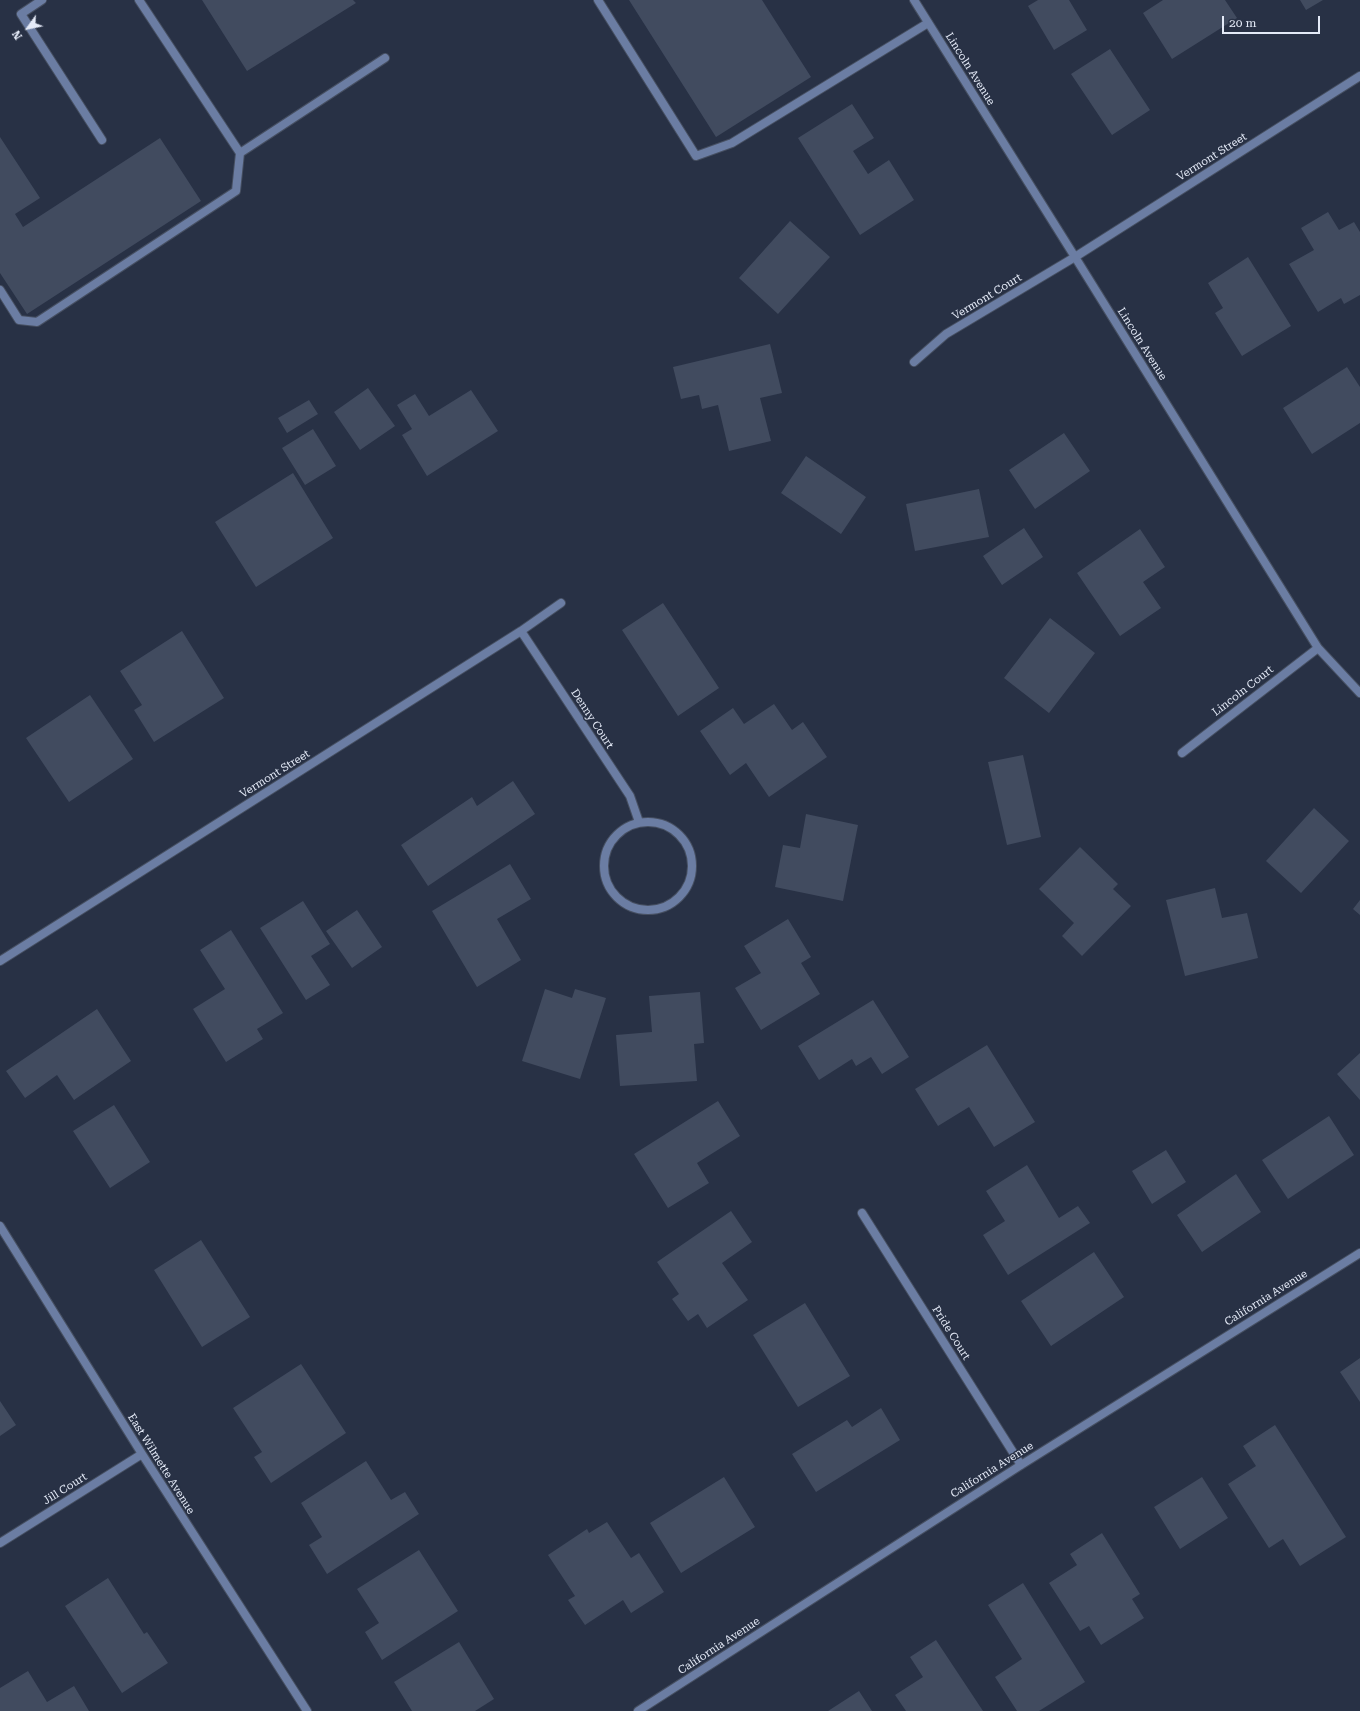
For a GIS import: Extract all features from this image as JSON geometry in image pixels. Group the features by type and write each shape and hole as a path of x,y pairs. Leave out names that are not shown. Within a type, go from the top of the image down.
{"street":[{"path":"42,0 21,14 102,140"},
{"path":"0,290 19,320 37,322 236,191 240,153 140,0"},
{"path":"598,0 696,156 732,143 928,23"},
{"name":"Lincoln Avenue","path":"914,0 1318,648 1360,693"},
{"path":"240,153 385,58"},
{"name":"Vermont Street","path":"1075,257 1360,76"},
{"name":"Vermont Court","path":"914,362 946,334 1075,257"},
{"name":"Vermont Street","path":"0,961 521,631 561,603"},
{"name":"Denny Court","path":"521,631 630,796 639,822"},
{"name":"Lincoln Court","path":"1182,754 1318,648"},
{"path":"647,821 662,824 674,829 685,840 692,858 692,876 686,890 672,904 659,909 644,910 632,907 619,899 613,893 606,879 604,864 609,845 619,833 639,822 647,821"},
{"name":"Pride Court","path":"862,1213 1021,1464"},
{"name":"East Wilmette Avenue","path":"0,1226 142,1454 307,1711"},
{"name":"California Avenue","path":"638,1711 1021,1464 1360,1253"},
{"name":"Jill Court","path":"0,1543 142,1454"}],"building":[{"path":"202,0 353,0 356,3 247,71"},
{"path":"629,0 762,0 811,77 716,137"},
{"path":"1038,0 1069,0 1087,30 1054,50 1028,6"},
{"path":"1163,0 1225,0 1237,18 1172,59 1143,13"},
{"path":"1300,0 1323,0 1306,10"},
{"path":"1110,49 1150,110 1112,135 1071,74"},
{"path":"852,104 874,138 853,151 868,174 889,160 914,200 860,235 798,138"},
{"path":"0,137 40,198 15,214 23,227 160,138 201,201 27,314 0,273"},
{"path":"1328,212 1339,230 1354,222 1360,232 1360,295 1344,304 1341,298 1318,312 1289,264 1314,250 1301,228"},
{"path":"790,221 830,257 778,314 739,278"},
{"path":"1248,257 1291,326 1242,356 1215,313 1223,308 1208,283"},
{"path":"770,344 782,393 760,398 771,441 729,451 718,405 702,409 699,395 681,399 673,367"},
{"path":"1347,367 1360,387 1360,423 1312,454 1283,408"},
{"path":"368,388 395,426 360,450 334,412"},
{"path":"471,390 498,431 427,476 402,435 412,429 397,405 415,394 429,416"},
{"path":"309,400 318,414 287,433 278,418"},
{"path":"313,429 336,466 305,485 282,448"},
{"path":"1064,433 1090,471 1035,509 1009,470"},
{"path":"806,456 866,497 841,534 781,493"},
{"path":"293,473 333,538 256,587 215,522"},
{"path":"979,489 989,537 915,551 906,504"},
{"path":"1024,528 1043,557 1002,585 983,556"},
{"path":"1140,529 1165,567 1143,582 1161,608 1120,636 1077,573"},
{"path":"663,603 719,688 678,716 622,630"},
{"path":"1050,618 1095,653 1049,713 1004,678"},
{"path":"182,631 224,698 154,742 134,710 142,705 120,671"},
{"path":"90,695 133,759 69,802 26,738"},
{"path":"774,704 792,730 803,722 827,757 769,797 746,763 730,775 700,731 733,708 744,724"},
{"path":"1023,755 1041,837 1007,845 988,762"},
{"path":"513,781 535,814 428,886 401,845 472,797 477,806"},
{"path":"1314,808 1349,841 1301,893 1266,861"},
{"path":"806,814 858,825 843,901 775,887 783,845 800,848"},
{"path":"1080,847 1118,884 1113,889 1131,906 1082,956 1062,936 1074,923 1039,889"},
{"path":"510,864 531,899 497,919 521,960 477,987 432,911"},
{"path":"1215,888 1222,918 1247,913 1258,958 1185,976 1166,900"},
{"path":"1360,900 1360,915 1353,909"},
{"path":"303,901 330,944 311,956 330,985 306,1000 260,928"},
{"path":"357,910 382,947 352,968 326,931"},
{"path":"788,919 811,957 801,963 820,994 761,1030 735,988 761,973 744,946"},
{"path":"231,930 283,1013 257,1029 263,1039 226,1062 193,1009 225,989 200,950"},
{"path":"545,989 572,998 575,989 606,998 580,1079 522,1061"},
{"path":"700,992 704,1043 694,1044 697,1081 620,1086 616,1035 652,1032 649,996"},
{"path":"873,1000 909,1057 882,1074 871,1057 856,1066 852,1059 819,1080 798,1046"},
{"path":"97,1009 131,1061 74,1100 57,1075 25,1098 6,1071"},
{"path":"987,1045 1035,1122 994,1147 969,1107 938,1126 915,1089"},
{"path":"1360,1053 1360,1100 1337,1074"},
{"path":"718,1101 740,1136 697,1163 709,1183 668,1208 634,1154"},
{"path":"114,1105 150,1162 110,1188 73,1131"},
{"path":"1329,1116 1354,1155 1288,1199 1262,1160"},
{"path":"1166,1150 1186,1182 1152,1204 1132,1171"},
{"path":"1027,1165 1059,1218 1078,1206 1090,1223 1008,1275 983,1235 1005,1221 986,1191"},
{"path":"1236,1174 1261,1212 1202,1252 1177,1215"},
{"path":"731,1211 752,1242 722,1263 748,1300 707,1328 698,1314 688,1321 672,1299 679,1294 657,1262"},
{"path":"201,1240 250,1317 202,1347 154,1270"},
{"path":"1094,1252 1124,1297 1051,1346 1021,1301"},
{"path":"805,1303 850,1376 798,1407 753,1335"},
{"path":"1360,1358 1360,1402 1340,1372"},
{"path":"301,1364 346,1433 271,1483 254,1457 262,1452 233,1408"},
{"path":"0,1401 16,1425 0,1436"},
{"path":"881,1408 900,1440 816,1492 792,1454 847,1420 852,1427"},
{"path":"1275,1425 1346,1537 1300,1566 1283,1539 1269,1548 1228,1484 1256,1466 1243,1446"},
{"path":"366,1461 391,1500 405,1492 419,1514 327,1574 309,1545 322,1537 301,1503"},
{"path":"724,1477 755,1527 681,1573 650,1523"},
{"path":"1202,1477 1228,1518 1180,1549 1154,1507"},
{"path":"607,1522 631,1558 639,1553 664,1592 631,1613 623,1600 585,1625 568,1600 575,1596 548,1555 587,1529 589,1533"},
{"path":"1102,1533 1140,1594 1132,1599 1144,1618 1101,1645 1089,1626 1080,1631 1049,1583 1077,1565 1070,1554"},
{"path":"419,1550 458,1611 382,1660 365,1632 379,1623 357,1589"},
{"path":"108,1578 144,1634 147,1632 168,1663 122,1693 65,1606"},
{"path":"1023,1583 1085,1682 1039,1711 1017,1711 995,1677 1022,1659 988,1605"},
{"path":"936,1640 983,1711 906,1711 895,1695 923,1677 910,1657"},
{"path":"459,1642 494,1699 475,1711 412,1711 394,1682"},
{"path":"28,1671 47,1702 74,1686 89,1711 0,1711 0,1688"},
{"path":"859,1691 872,1711 828,1711"}]}
